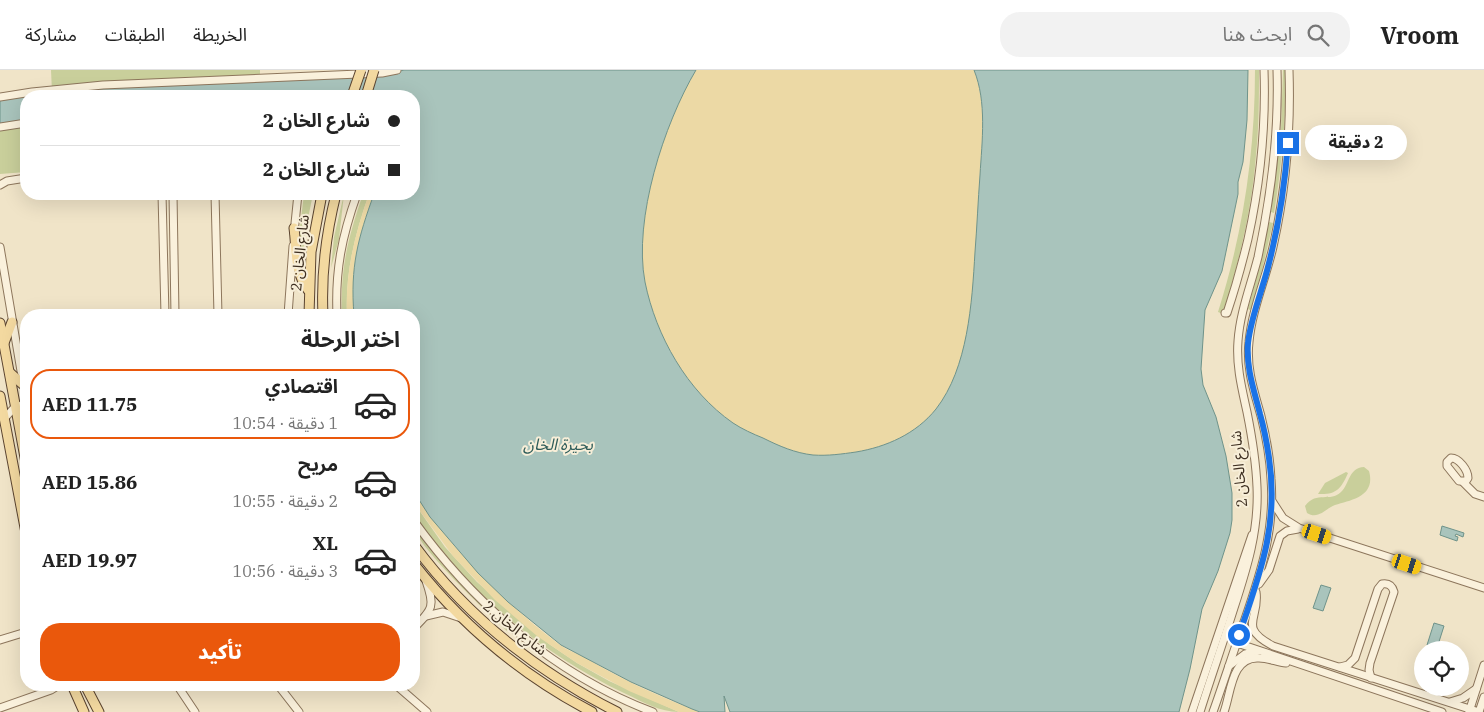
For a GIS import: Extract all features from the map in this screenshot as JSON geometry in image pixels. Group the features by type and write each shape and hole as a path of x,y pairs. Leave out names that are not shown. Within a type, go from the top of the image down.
{"main road":[{"path":"354,90 360,70"},
{"path":"368,90 374,70"},
{"name":"شارع الخان 2","path":"309,309 308,290 313,235 321,200"},
{"name":"شارع الخان 2","path":"323,309 322,286 325,249 335,200"},
{"path":"294,228 296,265 308,290"},
{"path":"4,344 12,322"},
{"path":"0,324 20,431"},
{"path":"9,372 20,381"},
{"path":"0,396 20,502"},
{"name":"شارع الخان 2","path":"420,552 459,598 503,638 566,683 618,712"},
{"name":"شارع الخان 2","path":"420,572 463,619 516,664 551,688 592,712"},
{"path":"74,691 84,712"},
{"path":"76,691 82,696 90,712"},
{"path":"88,691 99,712"}],"street":[{"path":"53,90 104,85 382,73 397,70"},
{"path":"1225,313 1228,314 1242,262 1255,199 1264,122 1264,70"},
{"name":"شارع الخان 2","path":"1200,712 1247,569 1256,528 1258,501 1256,474 1253,443 1238,369 1239,332 1242,313 1258,258 1270,190 1276,128 1277,70"},
{"name":"شارع الخان 2","path":"1214,712 1255,588 1266,551 1270,526 1272,501 1269,458 1249,371 1248,352 1250,334 1269,263 1282,196 1289,128 1289,70"},
{"path":"0,98 20,94"},
{"path":"0,127 20,124"},
{"path":"0,184 20,179"},
{"path":"162,200 165,309"},
{"path":"173,200 175,309"},
{"path":"215,200 218,309"},
{"path":"288,309 297,200"},
{"path":"337,309 339,257 344,230 355,200"},
{"path":"0,247 20,364"},
{"path":"1242,313 1254,316"},
{"path":"1239,332 1250,334"},
{"path":"4,419 15,407 20,405"},
{"path":"1465,481 1477,496 1484,496"},
{"path":"1272,501 1283,518 1299,528 1484,588"},
{"path":"1192,712 1246,549 1256,528"},
{"path":"1299,528 1287,531 1280,536 1269,570 1255,588 1256,600 1252,623 1254,632 1260,639 1273,646 1469,710 1479,712 1484,697"},
{"path":"420,529 463,582 511,628 552,659 582,677 617,696 654,712"},
{"path":"420,622 426,616 432,598 424,577"},
{"path":"1340,667 1348,666 1355,658 1378,589 1382,584 1388,584 1394,592 1370,663 1371,678"},
{"path":"426,616 443,612 463,619"},
{"path":"1366,625 1375,624 1381,630"},
{"path":"0,640 20,634"},
{"path":"1237,643 1441,712"},
{"path":"1229,666 1245,654 1261,651"},
{"path":"1223,712 1237,671 1247,660 1258,658 1298,664"},
{"path":"1469,710 1484,665"},
{"path":"1449,702 1462,698 1476,689"},
{"path":"0,708 48,691"},
{"path":"181,691 193,711"},
{"path":"283,691 299,712"},
{"path":"403,691 427,712"},
{"path":"1217,702 1223,712"}],"green space":[{"path":"51,70 260,70 260,80 87,90 52,90"},
{"path":"1255,70 1259,70 1259,91 1258,134 1254,175 1244,235 1223,314 1218,312 1234,253 1246,193 1253,132"},
{"path":"1283,70 1286,70 1284,124 1274,213 1271,212 1281,129"},
{"path":"20,122 20,172 0,174 0,125"},
{"path":"303,200 312,200 305,233 302,264 300,264 300,227"},
{"path":"343,200 339,239 331,268 334,237"},
{"path":"361,200 367,200 359,224 349,268 347,309 342,309 342,282 346,253"},
{"path":"1269,222 1273,223 1263,266 1251,309 1249,310 1248,308"},
{"path":"1364,467 1369,471 1370,479 1369,486 1361,496 1335,505 1318,515 1307,513 1305,506 1310,501 1319,497 1337,495 1344,489 1352,473"},
{"path":"1346,472 1348,473 1345,479 1337,490 1318,494 1325,483"},
{"path":"420,512 445,547 477,582 549,644 609,681 679,712 672,712 652,706 626,694 599,681 549,650 503,614 482,594 461,573 420,523"},
{"path":"420,534 458,580 509,628 507,631 471,596 420,539"}],"sand":[{"path":"696,70 974,70 982,107 982,132 975,268 967,332 956,374 947,392 928,418 900,438 867,450 835,455 806,454 793,451 751,433 733,423 716,410 701,395 676,361 657,322 650,302 642,257 643,230 647,201 663,144 684,92"},
{"path":"367,200 372,200 356,253 353,282 354,309 347,309 349,268 359,224"},
{"path":"420,501 445,535 499,594 560,645 640,687 700,712 679,712 629,691 577,663 537,636 495,600 453,556 420,511"}],"water":[{"name":"بحيرة الخان","path":"404,70 696,70 673,117 654,173 647,201 642,257 650,302 657,322 676,361 701,395 716,410 733,423 775,444 800,453 819,455 867,450 900,438 919,426 936,409 947,393 955,374 962,355 970,313 982,149 981,95 974,70 1248,70 1247,120 1238,194 1222,271 1205,310 1201,369 1203,385 1216,417 1226,456 1232,493 1232,520 1230,533 1218,571 1202,609 1179,712 730,712 724,696 725,712 700,712 631,682 561,645 508,602 478,573 430,517 420,501 420,309 354,309 353,282 356,253 372,200 420,200 420,90 70,90 94,87 397,72"},
{"name":"بحيرة الخان","path":"20,96 20,122 0,125 0,99"},
{"path":"1442,526 1464,533 1463,537 1456,534 1455,536 1458,537 1457,541 1440,535"},
{"path":"1321,585 1331,588 1323,611 1313,608"},
{"path":"1434,623 1444,626 1439,641 1428,641"}],"route":[{"path":"1239,635 1260,576 1270,526 1272,501 1270,468 1264,431 1250,381 1248,343 1278,222 1288,143"}]}
